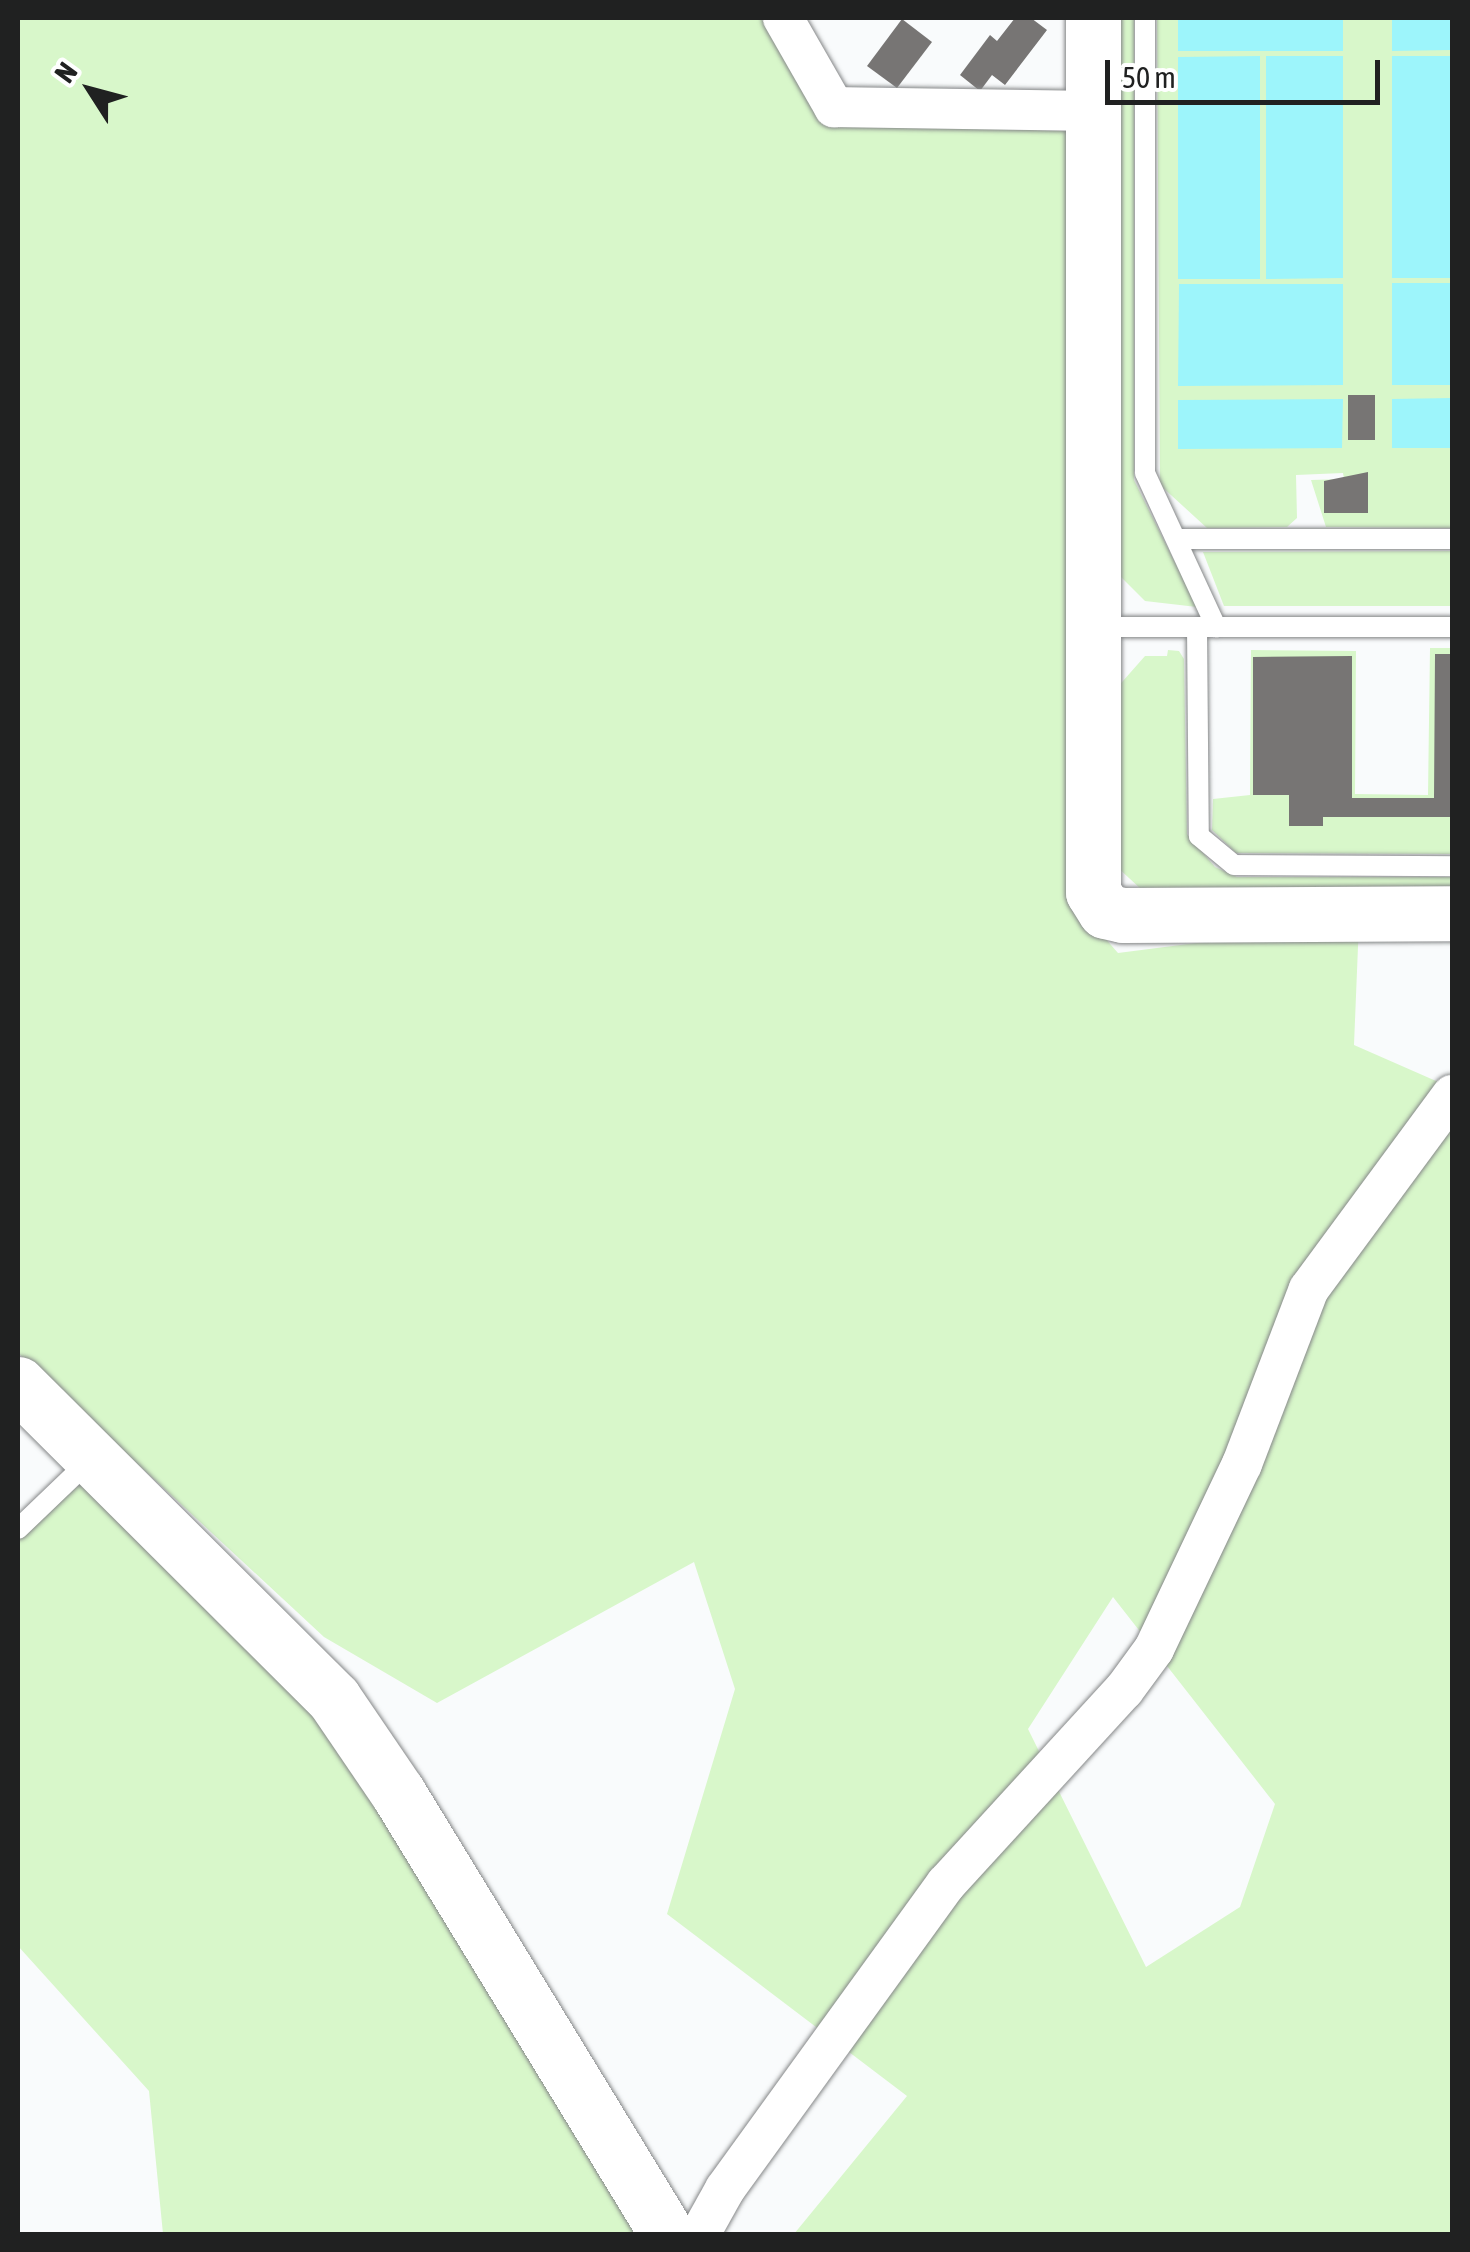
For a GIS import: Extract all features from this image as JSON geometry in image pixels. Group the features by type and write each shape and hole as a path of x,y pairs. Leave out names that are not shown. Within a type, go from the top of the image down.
{"street":[{"path":"784,18 834,107 1092,111"},
{"path":"1083,25 1092,111 1093,892 1105,912 1452,913"},
{"path":"700,2234 725,2189 946,1884 1124,1690 1154,1648 1242,1464 1309,1288 1452,1095"},
{"path":"18,1384 334,1700 668,2234"}],"lane":[{"path":"1145,18 1146,473 1177,539 1207,627 1196,813 1200,836 1234,865 1452,866"},
{"path":"1177,539 1452,539"},
{"path":"1092,627 1452,626"},
{"path":"18,1529 92,1458"}],"green space":[{"path":"18,18 767,18 827,124 1068,131 1076,905 1118,953 1359,922 1354,1045 1452,1088 1452,2234 794,2234 907,2096 667,1914 735,1689 694,1562 437,1703 324,1637 18,1353","holes":["1113,1597 1275,1804 1240,1907 1146,1967 1028,1729"]},
{"path":"1115,18 1134,18 1134,480 1197,607 1145,601 1117,573"},
{"path":"1157,18 1452,18 1452,528 1326,527 1311,480 1344,479 1343,473 1296,475 1297,518 1287,527 1207,528 1160,485"},
{"path":"1452,551 1452,606 1224,606 1203,552"},
{"path":"1430,648 1452,648 1452,854 1236,853 1212,830 1213,799 1250,795 1251,650 1356,651 1355,794 1428,795"},
{"path":"1168,650 1179,651 1184,659 1187,834 1215,867 1237,877 1452,877 1452,892 1143,891 1115,865 1115,690 1145,656 1167,656"},
{"path":"88,1478 347,1738 639,2234 163,2234 149,2091 18,1946 18,1536"}],"water":[{"path":"1178,18 1343,18 1343,51 1178,51"},
{"path":"1392,18 1452,18 1452,50 1392,51"},
{"path":"1260,56 1260,279 1178,279 1178,57"},
{"path":"1266,56 1343,56 1343,278 1266,279"},
{"path":"1392,56 1452,56 1452,278 1392,278"},
{"path":"1392,283 1452,283 1452,385 1392,385"},
{"path":"1179,284 1343,284 1343,385 1178,386"},
{"path":"1452,398 1452,448 1392,448 1392,399"},
{"path":"1343,399 1342,448 1178,449 1178,400"}],"building":[{"path":"1015,18 1031,18 1047,30 1005,85 992,75 980,91 960,75 990,35 997,41"},
{"path":"902,19 932,42 897,88 867,66"},
{"path":"1348,395 1375,395 1375,440 1348,440"},
{"path":"1368,472 1368,513 1324,513 1324,481"},
{"path":"1435,654 1452,654 1452,817 1323,817 1323,826 1289,826 1289,795 1253,795 1253,657 1352,656 1352,798 1434,798"}]}
